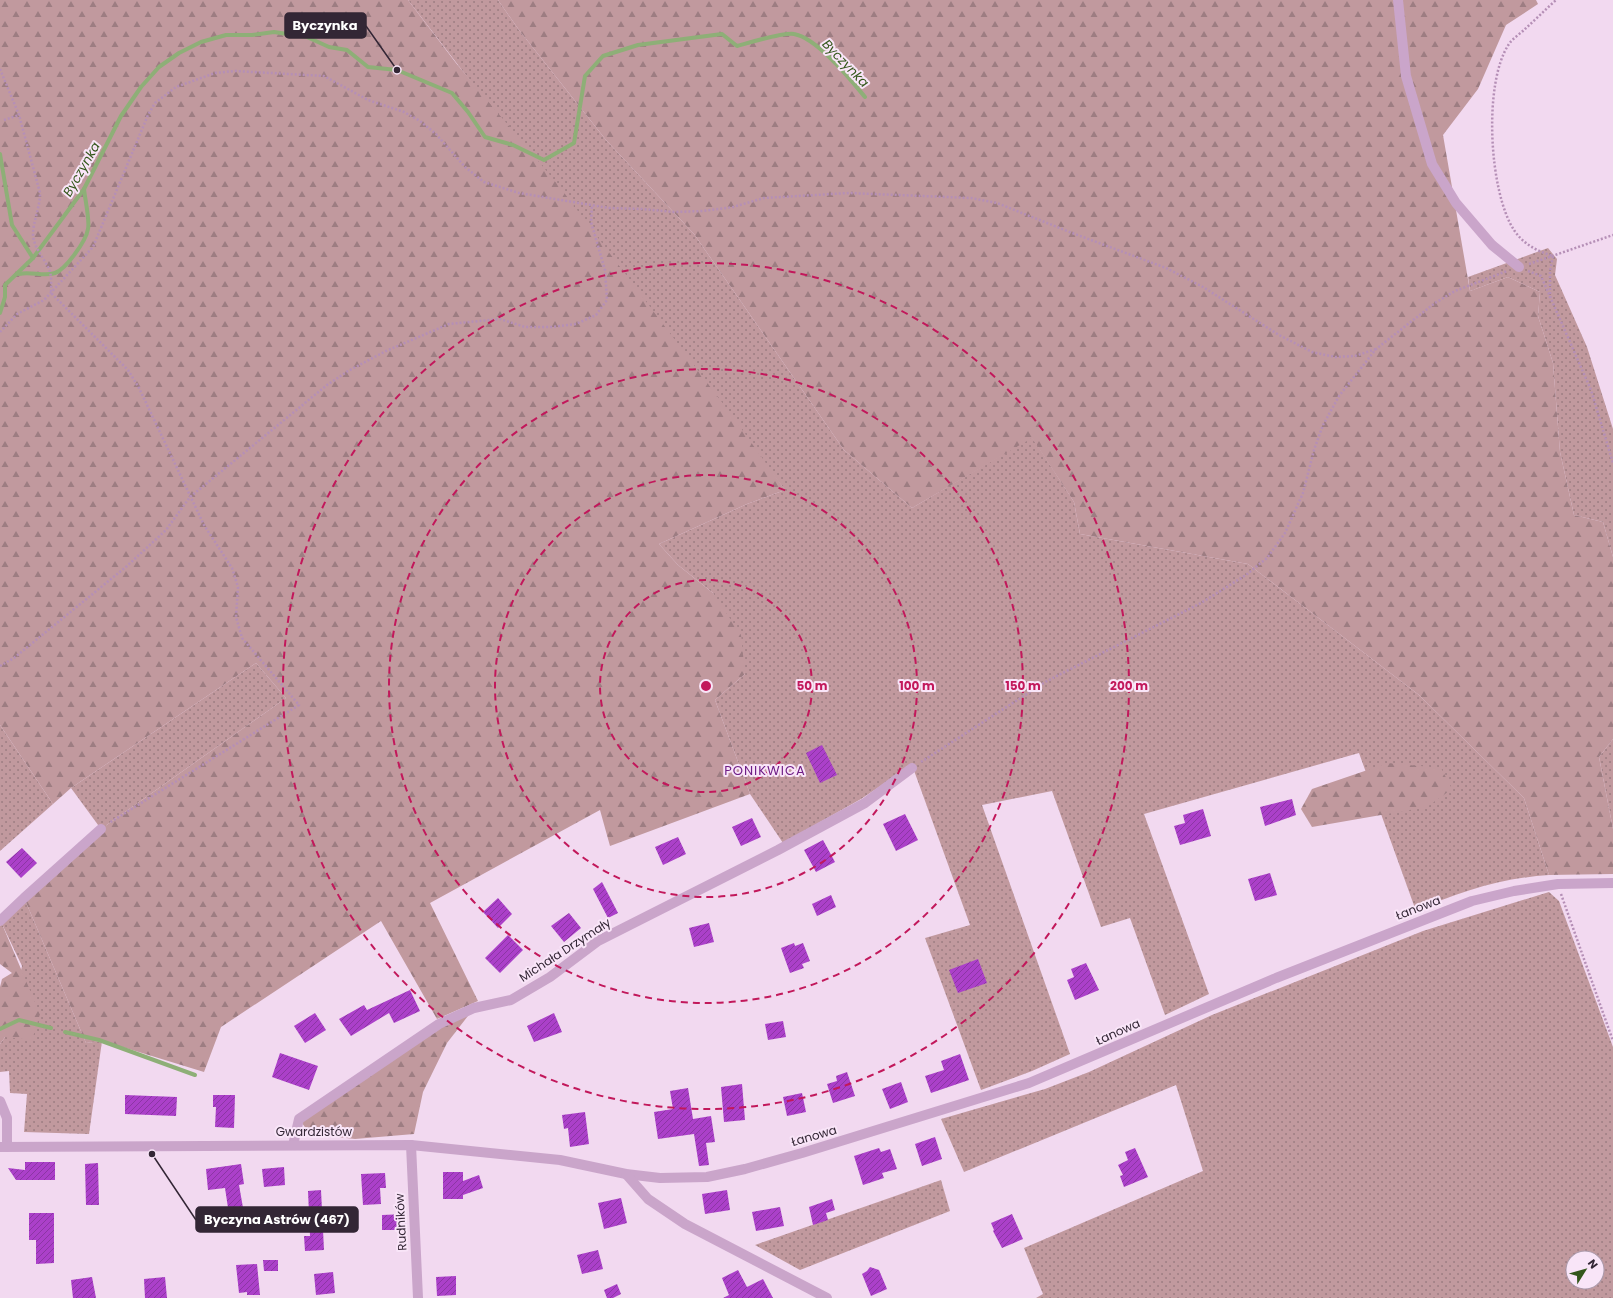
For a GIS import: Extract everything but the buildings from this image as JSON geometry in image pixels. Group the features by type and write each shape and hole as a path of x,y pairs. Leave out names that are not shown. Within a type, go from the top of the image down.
{"street":[{"path":"1398,0 1406,76 1432,164 1456,203 1492,245 1518,266"},
{"name":"Michała Drzymały","path":"293,1144 299,1119 439,1024 474,1008 512,1000 550,977 598,941 778,850 865,803 912,768"},
{"path":"0,921 101,828"},
{"name":"Łanowa","path":"626,1174 660,1178 707,1177 802,1153 1029,1084 1276,978 1472,901 1514,891 1558,884 1613,883"},
{"path":"0,1101 7,1118 4,1147"},
{"name":"Gwardzistów","path":"4,1147 293,1144 411,1145 560,1160 626,1174"},
{"name":"Rudników","path":"411,1145 418,1298"},
{"path":"626,1174 648,1199 685,1224 827,1298"}],"path":[{"path":"1553,256 1534,250 1514,231 1504,211 1494,155 1492,106 1497,69 1509,43 1556,0"},
{"path":"0,69 19,115 40,193 40,206 35,218 33,236 37,248 49,269 51,277 51,293 128,370 154,418 204,525 232,568 238,587 236,617 242,638 299,705 101,828"},
{"path":"0,332 17,314 44,300 93,247 148,115 155,103 176,87 215,73 234,71 324,76 368,100 404,112 420,121 436,134 466,167 484,182 519,193 592,205 674,212 703,211 733,207 764,198 849,193 917,197 971,198 997,203 1166,268 1203,287 1279,335 1312,352 1335,357 1355,356 1376,349"},
{"path":"4,120 19,115"},
{"path":"0,666 14,658 127,566 166,530 190,497 327,385 386,351 449,324 500,319 525,327 552,327 576,324 596,316 606,300 605,270 591,222 592,205"},
{"path":"912,768 1047,681 1201,603 1246,575 1267,558 1285,533 1303,493 1314,450 1323,426 1336,402 1376,349 1435,303 1455,291 1518,266 1553,256 1613,235"},
{"path":"1550,298 1550,271 1553,256"},
{"path":"1518,266 1541,276 1591,390 1613,463"},
{"path":"1558,884 1613,1041"}],"green space":[{"path":"0,0 408,0 456,63 559,186 733,417 785,490 747,504 659,544 678,565 713,593 741,635 745,674 715,700 750,794 610,846 600,810 430,903 478,1001 437,1019 381,921 221,1027 204,1072 103,1041 86,1043 25,900 101,829 286,698 256,663 71,788 53,804 0,725"},
{"path":"408,0 498,0 519,30 606,140 694,234 844,450 912,508 1032,437 1074,502 1080,534 1248,564 1419,695 1524,798 1549,875 1514,879 1481,887 1416,911 1359,753 1144,814 1209,994 1165,1015 1130,918 1101,927 1052,791 982,805 1070,1054 1032,1071 981,1090 925,938 970,925 912,765 861,799 783,843 750,794 715,700 745,674 713,593 678,565 659,544 747,504 785,490"},
{"path":"498,0 1536,0 1538,4 1506,25 1478,89 1443,135 1470,291 1508,277 1540,292 1538,316 1553,363 1560,452 1574,515 1603,522 1613,557 1613,739 1599,757 1613,829 1613,874 1549,875 1524,798 1419,695 1248,564 1080,534 1074,502 1032,438 912,508 844,450 694,234 606,140 519,30"},
{"path":"1548,248 1557,259 1555,275 1587,347 1613,429 1613,557 1603,522 1574,515 1560,452 1553,363 1538,316 1540,292 1508,277 1470,291 1468,277"},
{"path":"256,663 286,698 101,829 71,788"},
{"path":"0,725 53,804 0,851"},
{"path":"1613,739 1613,829 1599,757"},
{"path":"1388,763 1441,768 1452,789 1427,807 1312,827 1301,809 1312,789"},
{"path":"1549,892 1559,901 1613,1047 1613,1298 1036,1298 1043,1294 1024,1248 1203,1171 1176,1085 964,1172 941,1119 1045,1089 1089,1072 1212,1015 1423,931"},
{"path":"25,900 86,1043 102,1041 89,1134 24,1132 27,1094 10,1093 9,1071 0,1072 0,1044 5,1037 22,966 2,924"},
{"path":"2,924 40,1014 32,1040 5,1037 0,1044 0,987 2,979 12,973 0,964 0,926"},
{"path":"471,1012 447,1043 423,1092 414,1134 355,1139 310,1134 299,1119 431,1033"},
{"path":"941,1180 950,1211 800,1270 755,1245"}],"waterway":[{"name":"Byczynka","path":"0,313 5,297 5,285 33,258 84,189 121,116 141,87 159,67 179,53 201,42 226,35 252,35 274,32 307,37 329,47 347,50 368,67 397,70 452,93 468,112 485,137 513,145 544,160 574,143 585,76 603,56 638,45 722,34 737,46 774,36 794,34 803,37 823,51 842,70 865,97"},
{"path":"0,154 12,225 33,258"},
{"path":"19,274 55,273 65,266 75,254 84,240 88,229 88,215 84,189"},
{"path":"0,1029 19,1020 51,1028"},
{"path":"65,1032 99,1040 195,1075"}],"place":[{"name":"Byczynka","path":"397,70"},
{"name":"Byczyna Astrów (467)","path":"152,1154"}],"district":[{"name":"PONIKWICA","path":"765,770"}]}
